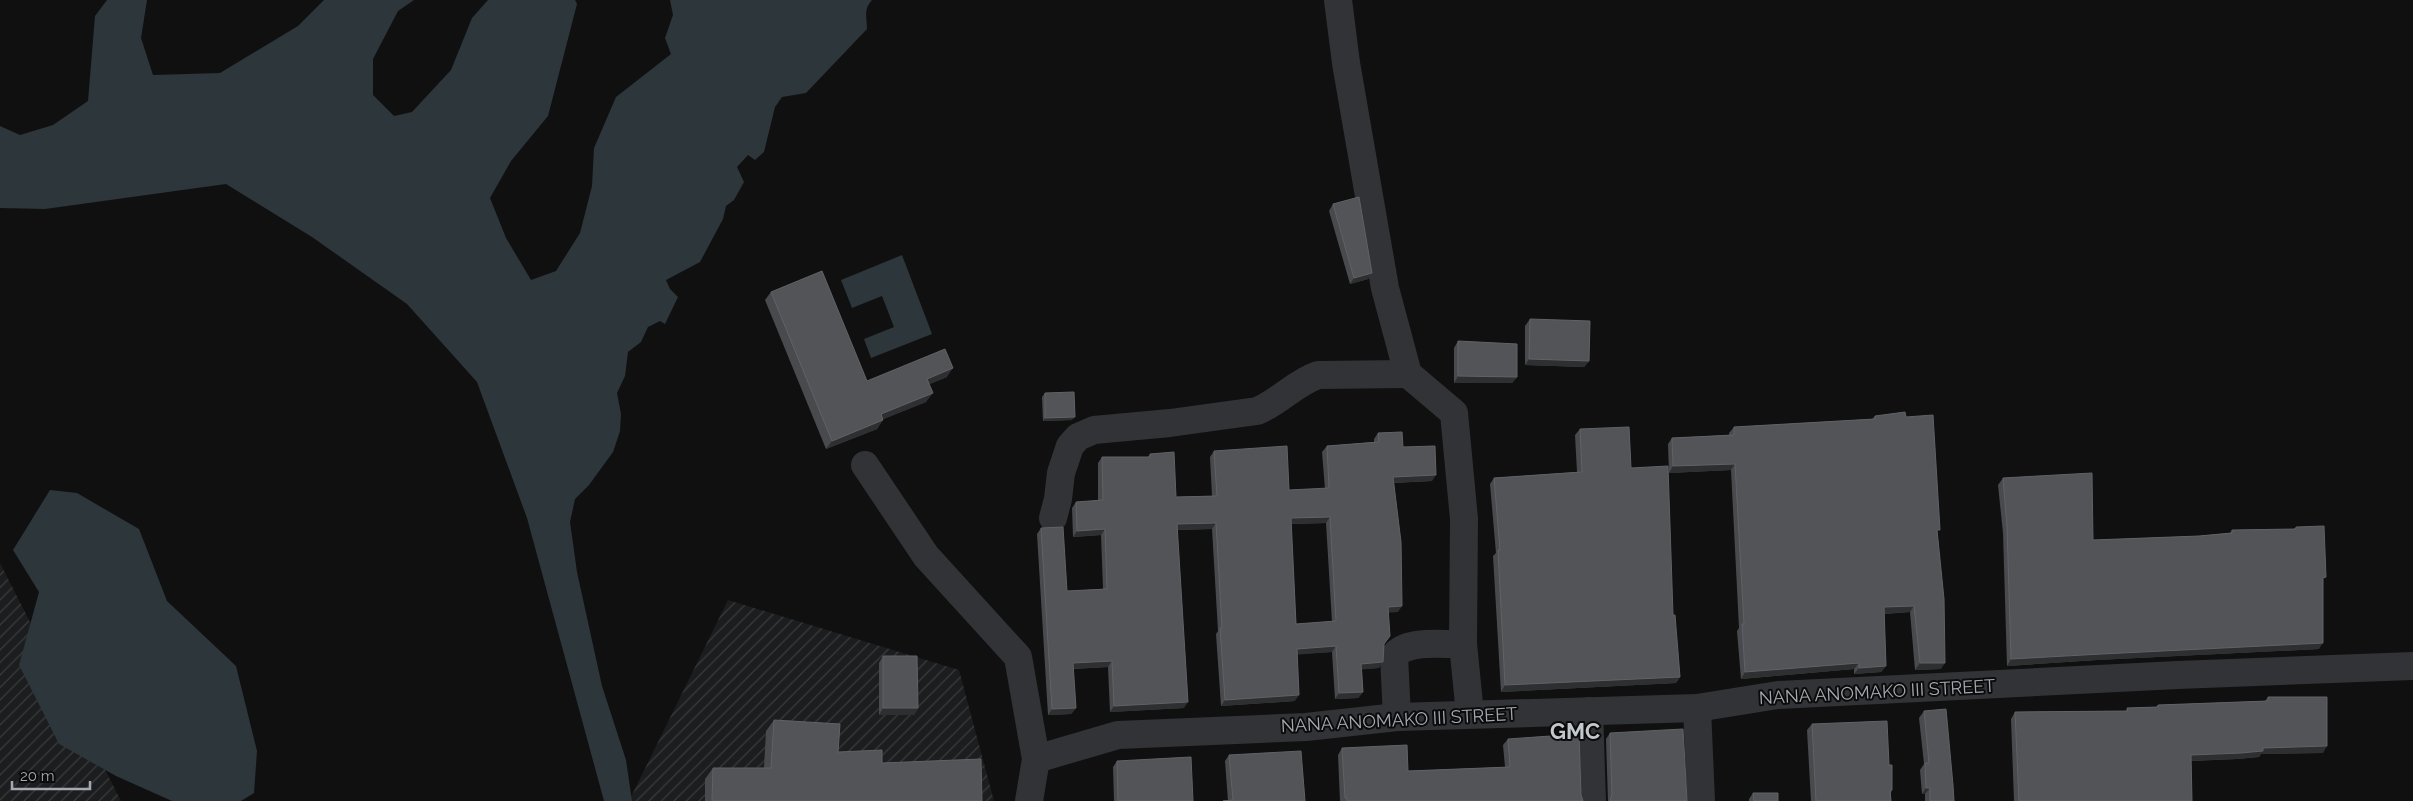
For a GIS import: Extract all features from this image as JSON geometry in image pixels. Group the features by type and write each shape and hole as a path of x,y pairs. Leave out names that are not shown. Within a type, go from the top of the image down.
{"street":[{"path":"1338,0 1346,63 1385,288 1408,374 1454,413 1464,519 1463,644 1470,714"},
{"path":"1053,518 1058,499 1061,473 1070,446 1078,437 1094,430 1170,423 1257,411 1268,406 1306,379 1318,375 1408,374"},
{"path":"865,465 926,556 1018,658 1036,759 1029,801"},
{"path":"1396,717 1394,656 1399,650 1409,646 1463,644"},
{"name":"NANA ANOMAKO III STREET","path":"1036,759 1118,734 1306,727 1396,717 1698,708 1778,695 2178,675 2413,666"},
{"path":"1698,708 1701,801"},
{"path":"1589,711 1592,801"}],"shaded area":[{"path":"107,0 147,0 141,38 153,75 220,73 298,26 324,0 414,0 398,11 373,59 373,95 394,116 412,112 451,70 472,18 488,0 575,0 577,4 548,116 511,161 490,198 506,238 531,280 556,271 580,233 592,186 594,148 616,97 671,54 665,38 673,15 670,0 872,0 866,10 867,29 806,93 782,97 775,107 764,152 755,160 748,155 737,167 744,182 734,200 726,206 723,219 700,262 666,280 670,289 678,297 665,324 660,321 648,327 641,342 628,352 625,376 617,393 621,414 620,431 613,452 589,485 575,499 570,522 577,572 602,686 626,760 632,801 604,801 527,518 477,382 407,304 312,237 226,184 45,209 0,208 0,126 20,135 53,125 88,101 95,16"},
{"path":"902,255 932,334 871,358 864,339 894,327 882,296 852,308 841,280"},
{"path":"50,490 77,493 139,529 167,601 236,666 257,751 254,793 241,801 172,801 116,776 59,744 19,665 39,592 13,550"},
{"path":"0,563 121,801 0,801"},
{"path":"728,600 959,670 994,801 629,801"}],"building":[{"path":"1359,197 1372,273 1354,278 1333,204"},
{"path":"822,271 867,381 945,349 953,368 927,379 933,393 881,414 883,420 832,441 771,292"},
{"path":"1530,319 1590,321 1589,361 1529,359"},
{"path":"1458,341 1517,344 1517,377 1458,376"},
{"path":"1074,392 1075,417 1045,418 1045,393"},
{"path":"1905,412 1906,417 1933,415 1940,530 1937,530 1944,599 1945,663 1920,663 1914,606 1884,607 1886,666 1859,668 1859,663 1745,672 1735,464 1673,466 1672,438 1734,435 1734,427 1875,419 1875,416"},
{"path":"1629,427 1631,468 1668,466 1673,615 1675,615 1680,677 1505,685 1498,550 1500,550 1494,478 1582,472 1580,429"},
{"path":"1402,432 1403,447 1435,446 1436,475 1393,477 1401,542 1402,606 1388,607 1390,636 1384,644 1383,662 1361,664 1363,692 1339,693 1336,646 1297,649 1299,695 1225,700 1216,523 1177,524 1188,702 1114,706 1112,661 1073,663 1076,708 1052,709 1041,528 1063,527 1067,591 1107,589 1105,529 1077,531 1076,502 1103,500 1102,457 1150,457 1150,454 1174,452 1176,497 1217,496 1214,451 1287,446 1289,490 1329,488 1327,446 1379,442 1378,433","holes":["1330,517 1336,621 1296,624 1291,518"]},
{"path":"2092,473 2093,540 2199,536 2232,533 2232,530 2296,529 2296,527 2324,526 2326,577 2323,578 2323,643 2011,659 2007,527 2003,478"},
{"path":"883,656 917,656 918,708 883,708"},
{"path":"2268,697 2327,697 2327,746 2263,748 2263,751 2191,755 2192,801 2019,801 2015,712 2128,711 2127,708 2158,707 2158,705 2268,701"},
{"path":"1946,709 1954,801 1930,801 1930,788 1926,788 1925,763 1929,763 1924,711"},
{"path":"774,720 840,724 838,752 882,750 882,763 981,759 982,801 712,801 713,768 771,768"},
{"path":"1887,721 1889,765 1892,765 1891,801 1816,801 1812,724"},
{"path":"1683,729 1687,801 1610,801 1612,794 1610,733"},
{"path":"1579,734 1581,795 1583,801 1347,801 1347,798 1345,798 1342,748 1407,745 1408,771 1510,767 1508,739"},
{"path":"1301,751 1305,801 1223,801 1233,800 1229,755"},
{"path":"1191,757 1193,801 1118,801 1117,761"},
{"path":"1753,793 1778,793 1778,801 1754,801"}],"district":[{"name":"GMC","path":"1575,731"}]}
